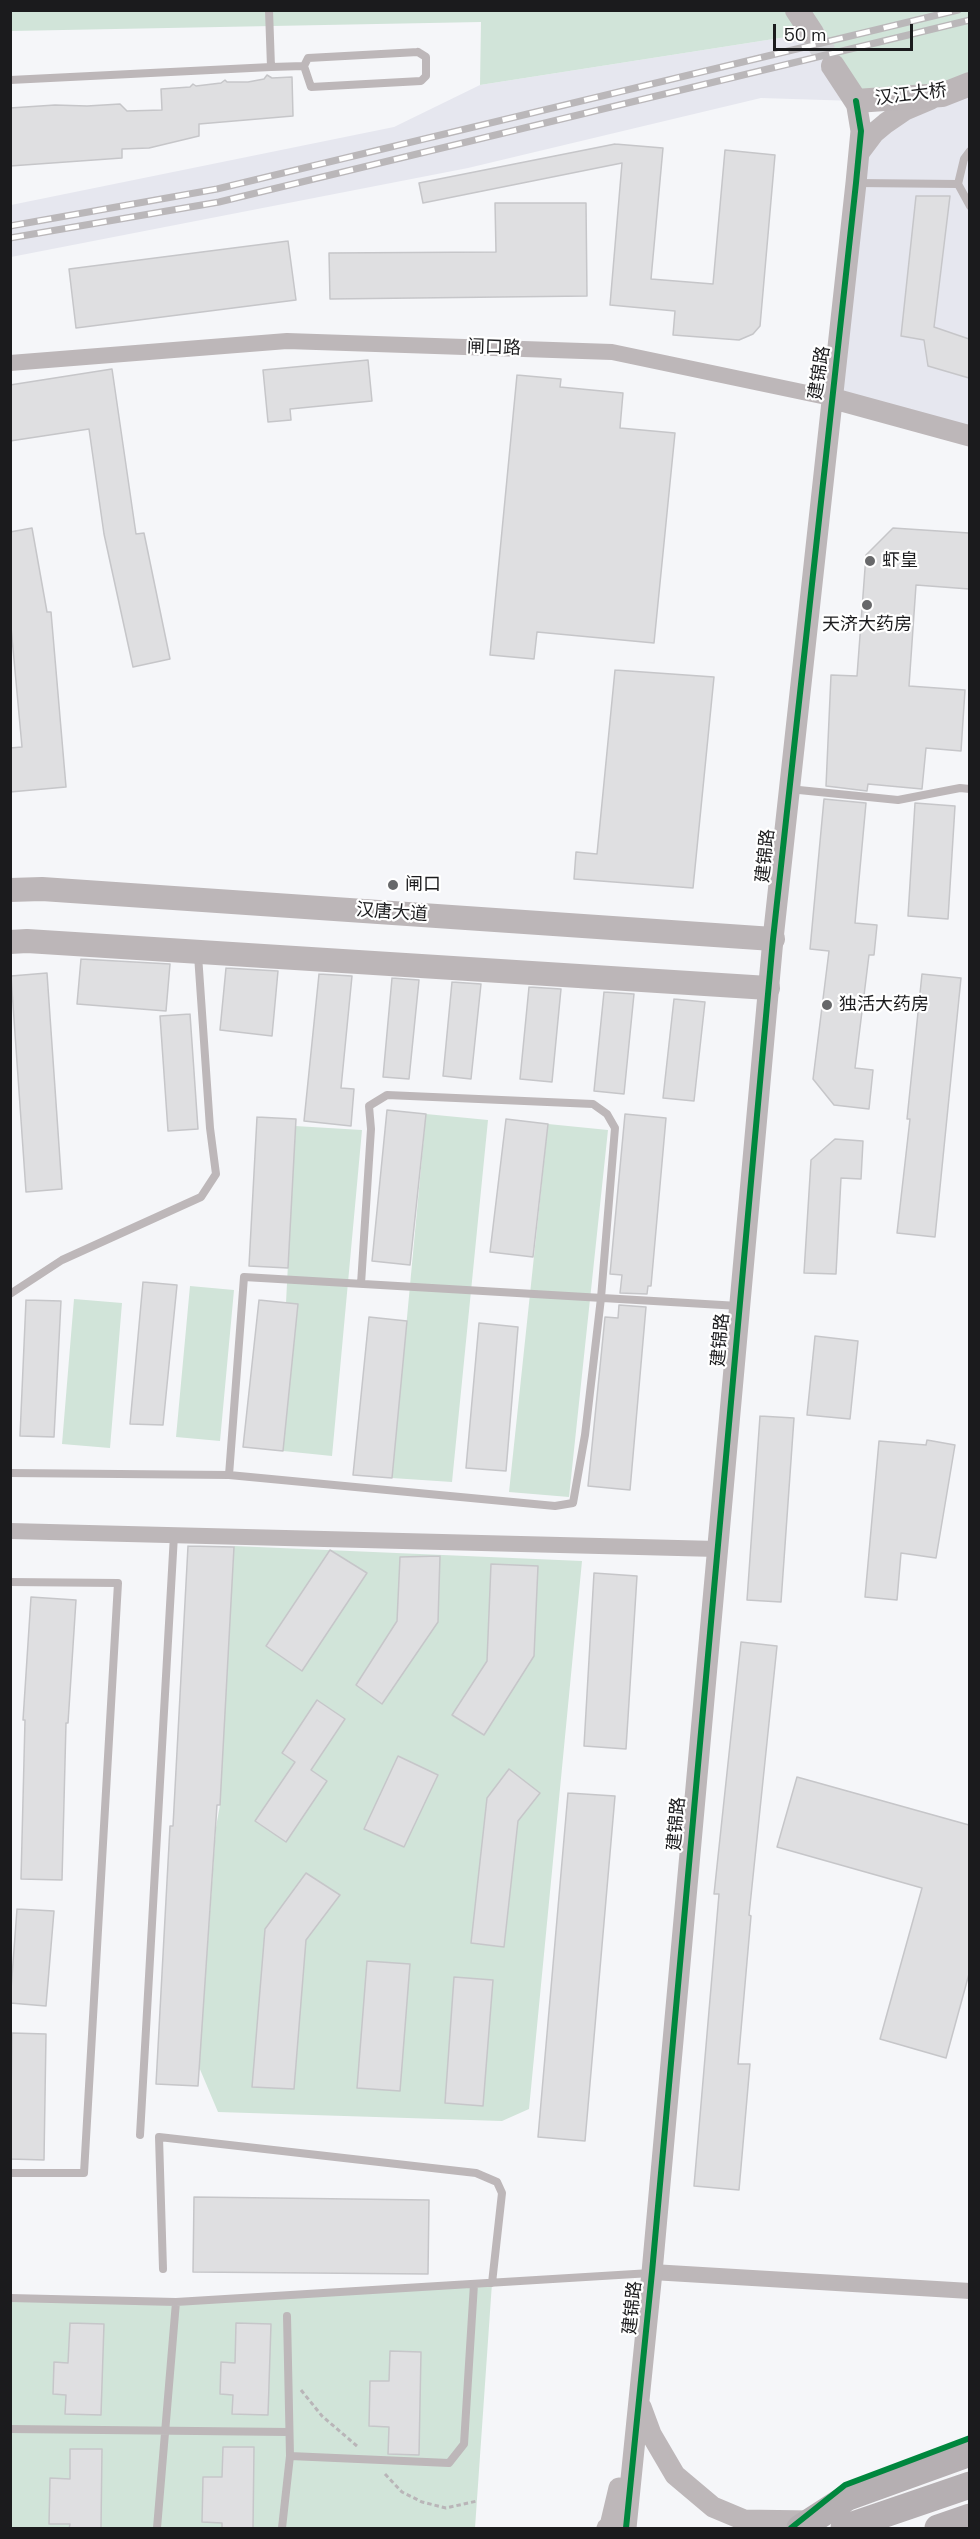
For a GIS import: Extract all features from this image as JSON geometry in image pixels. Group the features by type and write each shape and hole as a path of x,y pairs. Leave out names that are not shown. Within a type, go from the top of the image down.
{"main road":[{"path":"797,10 812,33"},
{"name":"汉江大桥","path":"833,66 856,101 942,95 969,84"},
{"name":"汉唐大道","path":"10,890 42,889 773,939"},
{"path":"10,942 27,941 768,988"},
{"path":"806,2525 848,2497 969,2453"},
{"path":"844,2529 969,2485"},
{"path":"939,2529 969,2517"}],"street":[{"path":"857,156 874,133 886,123 905,110 942,95"},
{"name":"建锦路","path":"626,2529 652,2272 768,988 831,398 840,344 861,131 856,101"},
{"name":"闸口路","path":"10,363 287,341 612,352 831,398 969,436"},
{"path":"10,1531 717,1549"},
{"path":"652,2272 969,2291"},
{"path":"639,2400 651,2434 675,2475 713,2506 744,2520 806,2525"},
{"path":"607,2529 610,2526 639,2400"}],"lane":[{"path":"269,10 272,67"},
{"path":"418,52 426,57 426,76 421,81 311,87 304,66 308,58 418,52"},
{"path":"10,80 304,66"},
{"path":"969,152 964,159 958,184 969,206"},
{"path":"856,183 958,184"},
{"path":"789,789 898,800 960,788 969,789"},
{"path":"10,1294 62,1260 201,1197 216,1174 210,1128 198,952"},
{"path":"10,1473 229,1475 555,1506 573,1503 585,1435 601,1298 615,1128 607,1114 593,1104 387,1095 369,1106 371,1128 361,1284"},
{"path":"229,1475 244,1277 739,1306"},
{"path":"140,2135 174,1535"},
{"path":"10,1582 118,1583 84,2173 10,2173"},
{"path":"163,2269 159,2137 476,2173 497,2182 502,2193 492,2283"},
{"path":"10,2298 176,2302 652,2272"},
{"path":"290,2456 449,2463 464,2444 474,2284"},
{"path":"157,2529 176,2302"},
{"path":"282,2529 290,2456 287,2316"},
{"path":"10,2429 289,2432"}],"shaded area":[{"path":"812,33 856,101 761,98 468,168 11,257 11,205 394,127 480,85"},
{"path":"969,90 969,436 831,398 856,184 874,133"}],"green space":[{"path":"10,11 969,11 969,84 856,101 812,33 480,85 481,22 11,31"},
{"path":"426,1114 488,1120 452,1482 392,1478"},
{"path":"548,1124 608,1130 569,1497 509,1492"},
{"path":"295,1126 362,1130 332,1456 283,1451 298,1305 286,1303"},
{"path":"190,1286 234,1290 220,1441 176,1437"},
{"path":"74,1299 122,1303 110,1448 62,1444"},
{"path":"234,1546 582,1561 529,2109 502,2121 218,2112 199,2067 216,1827 220,1805"},
{"path":"492,2283 475,2528 11,2528 11,2298 176,2302"}],"building":[{"path":"267,75 272,78 292,77 293,116 199,124 199,136 149,148 122,149 122,158 10,166 10,108 120,104 127,111 162,110 161,89 221,83 225,80 227,82 248,82 264,79"},
{"path":"615,144 663,148 651,279 713,284 725,150 775,155 760,326 753,334 739,340 673,335 675,311 610,305 622,163 423,203 419,183"},
{"path":"916,196 950,196 934,327 969,339 969,378 928,366 924,340 901,336"},
{"path":"495,203 586,203 587,296 330,299 329,253 496,252"},
{"path":"288,241 296,300 76,328 69,269"},
{"path":"368,360 372,401 290,409 291,420 268,422 263,370"},
{"path":"112,369 136,534 144,533 170,659 133,667 104,534 89,429 10,441 10,385"},
{"path":"517,375 561,379 560,387 623,393 620,428 675,433 654,643 537,632 534,659 490,655"},
{"path":"32,528 47,612 51,612 66,787 10,792 10,748 22,747 10,616 10,532"},
{"path":"893,528 969,533 969,589 916,585 909,686 965,690 961,751 926,748 922,789 868,784 867,791 826,786 831,675 857,676 866,555"},
{"path":"615,670 714,677 693,888 574,879 576,852 597,854"},
{"path":"824,799 866,803 855,923 877,925 874,955 869,955 855,1068 873,1070 869,1109 834,1105 813,1079 829,951 810,949"},
{"path":"915,803 955,806 948,919 908,916"},
{"path":"81,959 170,964 166,1011 77,1004"},
{"path":"226,968 278,971 272,1036 220,1030"},
{"path":"47,973 62,1189 26,1192 11,976"},
{"path":"319,974 352,976 341,1088 354,1089 351,1126 304,1121"},
{"path":"922,974 961,978 935,1237 897,1233 910,1119 907,1119"},
{"path":"392,978 419,980 409,1079 383,1077"},
{"path":"452,982 481,984 471,1079 443,1076"},
{"path":"529,987 561,989 552,1082 520,1079"},
{"path":"604,992 634,994 624,1094 594,1091"},
{"path":"674,999 705,1002 694,1101 663,1098"},
{"path":"190,1014 198,1129 168,1131 160,1016"},
{"path":"387,1110 426,1114 410,1265 372,1261"},
{"path":"625,1114 666,1118 651,1286 648,1286 647,1294 620,1293 622,1275 610,1274"},
{"path":"257,1117 296,1119 288,1268 249,1266"},
{"path":"506,1119 548,1124 533,1257 490,1252"},
{"path":"835,1139 863,1141 861,1179 841,1178 836,1274 804,1273 811,1160"},
{"path":"143,1282 177,1285 163,1425 130,1424"},
{"path":"26,1300 61,1301 54,1437 20,1436"},
{"path":"259,1300 298,1304 283,1451 243,1447"},
{"path":"619,1305 646,1307 630,1490 588,1486 605,1317 618,1318"},
{"path":"369,1317 407,1321 392,1478 353,1475"},
{"path":"479,1323 518,1327 506,1471 466,1468"},
{"path":"815,1336 858,1341 850,1419 807,1415"},
{"path":"760,1416 794,1418 781,1602 747,1600"},
{"path":"927,1440 955,1445 936,1558 901,1553 897,1600 865,1597 879,1441 926,1445"},
{"path":"188,1546 234,1547 220,1805 217,1805 198,2086 156,2084"},
{"path":"330,1550 367,1573 302,1671 266,1646"},
{"path":"440,1556 438,1622 382,1704 356,1685 397,1621 400,1557"},
{"path":"491,1564 538,1566 534,1656 484,1735 452,1715 487,1661"},
{"path":"594,1573 637,1576 626,1749 584,1746"},
{"path":"31,1597 76,1600 68,1723 66,1723 62,1880 21,1879 25,1720 23,1720"},
{"path":"741,1642 777,1646 749,1915 751,1916 738,2064 750,2064 739,2190 694,2186 719,1894 714,1894"},
{"path":"317,1700 345,1719 311,1770 327,1781 286,1842 255,1821 295,1762 282,1753"},
{"path":"398,1756 438,1775 404,1847 364,1829"},
{"path":"509,1769 540,1793 518,1821 504,1947 471,1943 487,1798"},
{"path":"797,1777 969,1825 969,1974 946,2058 880,2039 922,1888 777,1847"},
{"path":"568,1793 615,1796 585,2141 538,2137"},
{"path":"306,1873 340,1895 306,1940 294,2089 252,2087 265,1929"},
{"path":"17,1909 54,1911 46,2006 10,2003"},
{"path":"367,1961 410,1964 400,2091 357,2088"},
{"path":"454,1977 493,1980 483,2106 445,2103"},
{"path":"12,2033 46,2034 44,2160 10,2159"},
{"path":"194,2197 429,2200 428,2274 193,2272"},
{"path":"70,2323 104,2324 101,2415 65,2414 66,2395 53,2394 54,2362 68,2363"},
{"path":"236,2323 271,2324 268,2415 232,2414 233,2395 220,2394 221,2362 235,2363"},
{"path":"390,2351 421,2352 419,2455 388,2454 389,2427 369,2426 370,2381 389,2381"},
{"path":"223,2447 254,2447 253,2529 222,2529 222,2523 202,2522 203,2477 222,2477"},
{"path":"70,2449 102,2449 101,2529 69,2529 70,2524 49,2524 50,2478 70,2479"}],"tunnel":[{"path":"812,33 833,66"}],"railway":[{"path":"10,226 217,189 958,10"},
{"path":"10,238 219,202 970,20"}],"cycle path":[{"path":"626,2528 652,2272 773,939 861,131 856,101"},
{"path":"791,2528 845,2485 970,2438"}],"place":[{"name":"虾皇","path":"870,561"},
{"name":"天济大药房","path":"867,605"},
{"name":"闸口","path":"393,885"},
{"name":"独活大药房","path":"827,1005"}]}
